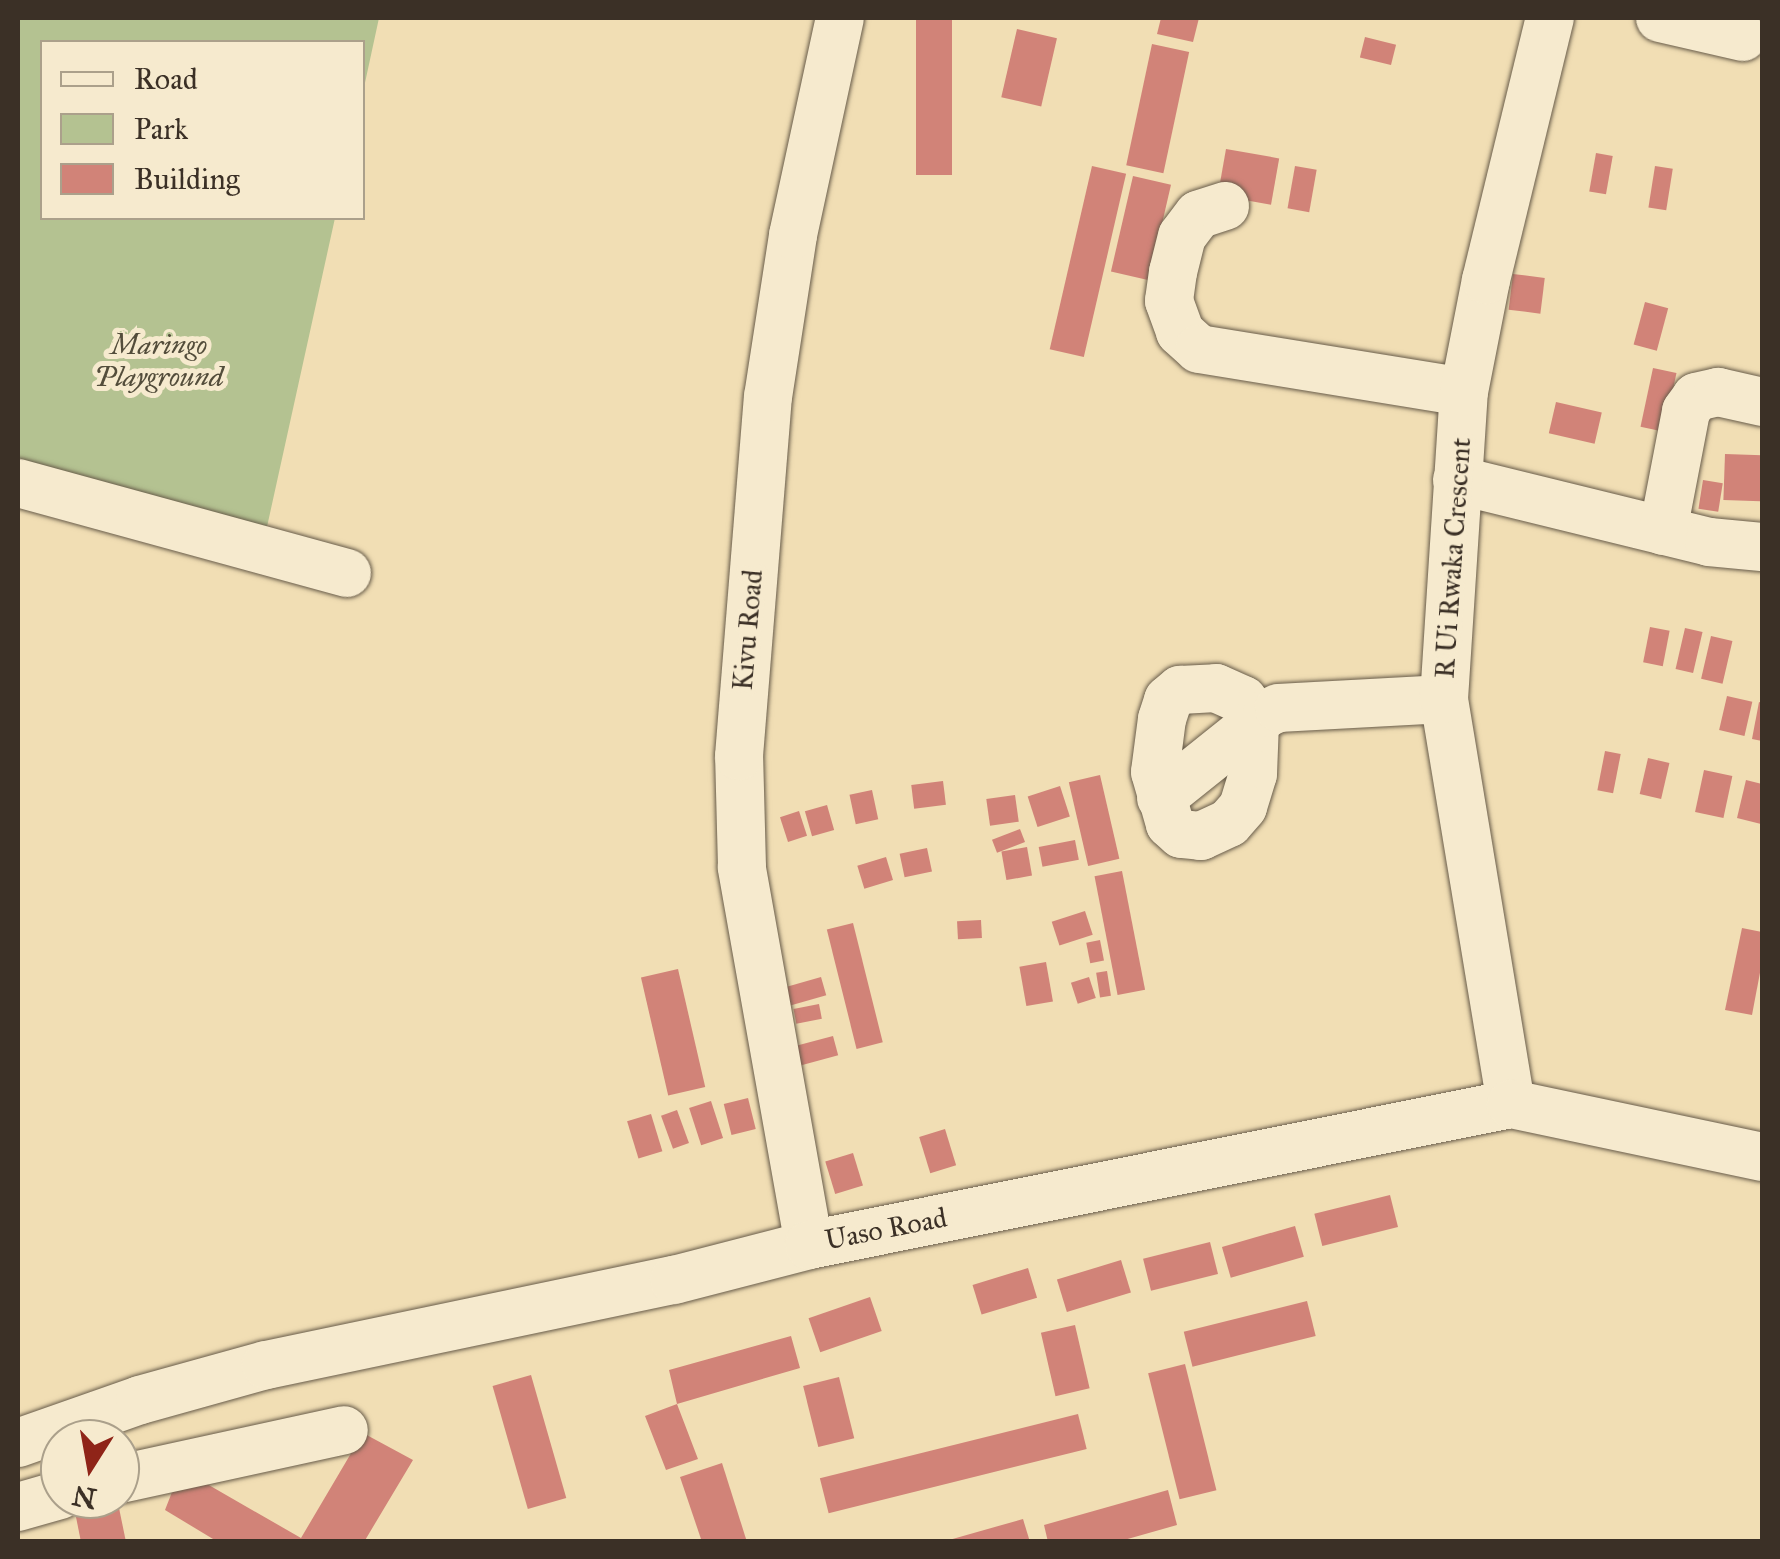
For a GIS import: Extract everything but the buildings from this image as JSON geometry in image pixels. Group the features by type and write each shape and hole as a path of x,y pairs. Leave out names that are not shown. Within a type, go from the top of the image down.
{"street":[{"name":"Kivu Road","path":"808,1244 742,866 738,756 768,398 793,234 840,18"},
{"name":"R Ui Rwaka Crescent","path":"1511,1104 1444,699 1464,392 1486,280 1550,18"},
{"path":"1660,18 1744,36"},
{"path":"1225,206 1198,216 1182,236 1173,272 1169,301 1180,332 1199,349 1464,392"},
{"path":"1663,531 1686,410 1696,397 1718,392 1762,402"},
{"path":"1457,480 1709,542 1762,547"},
{"path":"18,483 347,574"},
{"path":"1216,688 1243,700 1256,722 1254,774 1243,807 1230,823 1201,836 1181,834 1170,824 1161,798 1155,772 1168,700 1180,690 1216,688"},
{"path":"1161,798 1267,712 1293,706 1444,699"},
{"name":"Uaso Road","path":"18,1444 140,1400 266,1366 674,1280 808,1244 1511,1104 1762,1157"},
{"path":"140,1475 344,1430"}],"green space":[{"name":"Maringo Playground","path":"18,18 379,18 365,83 365,40 40,40 40,220 335,220 263,545 18,496"}]}
